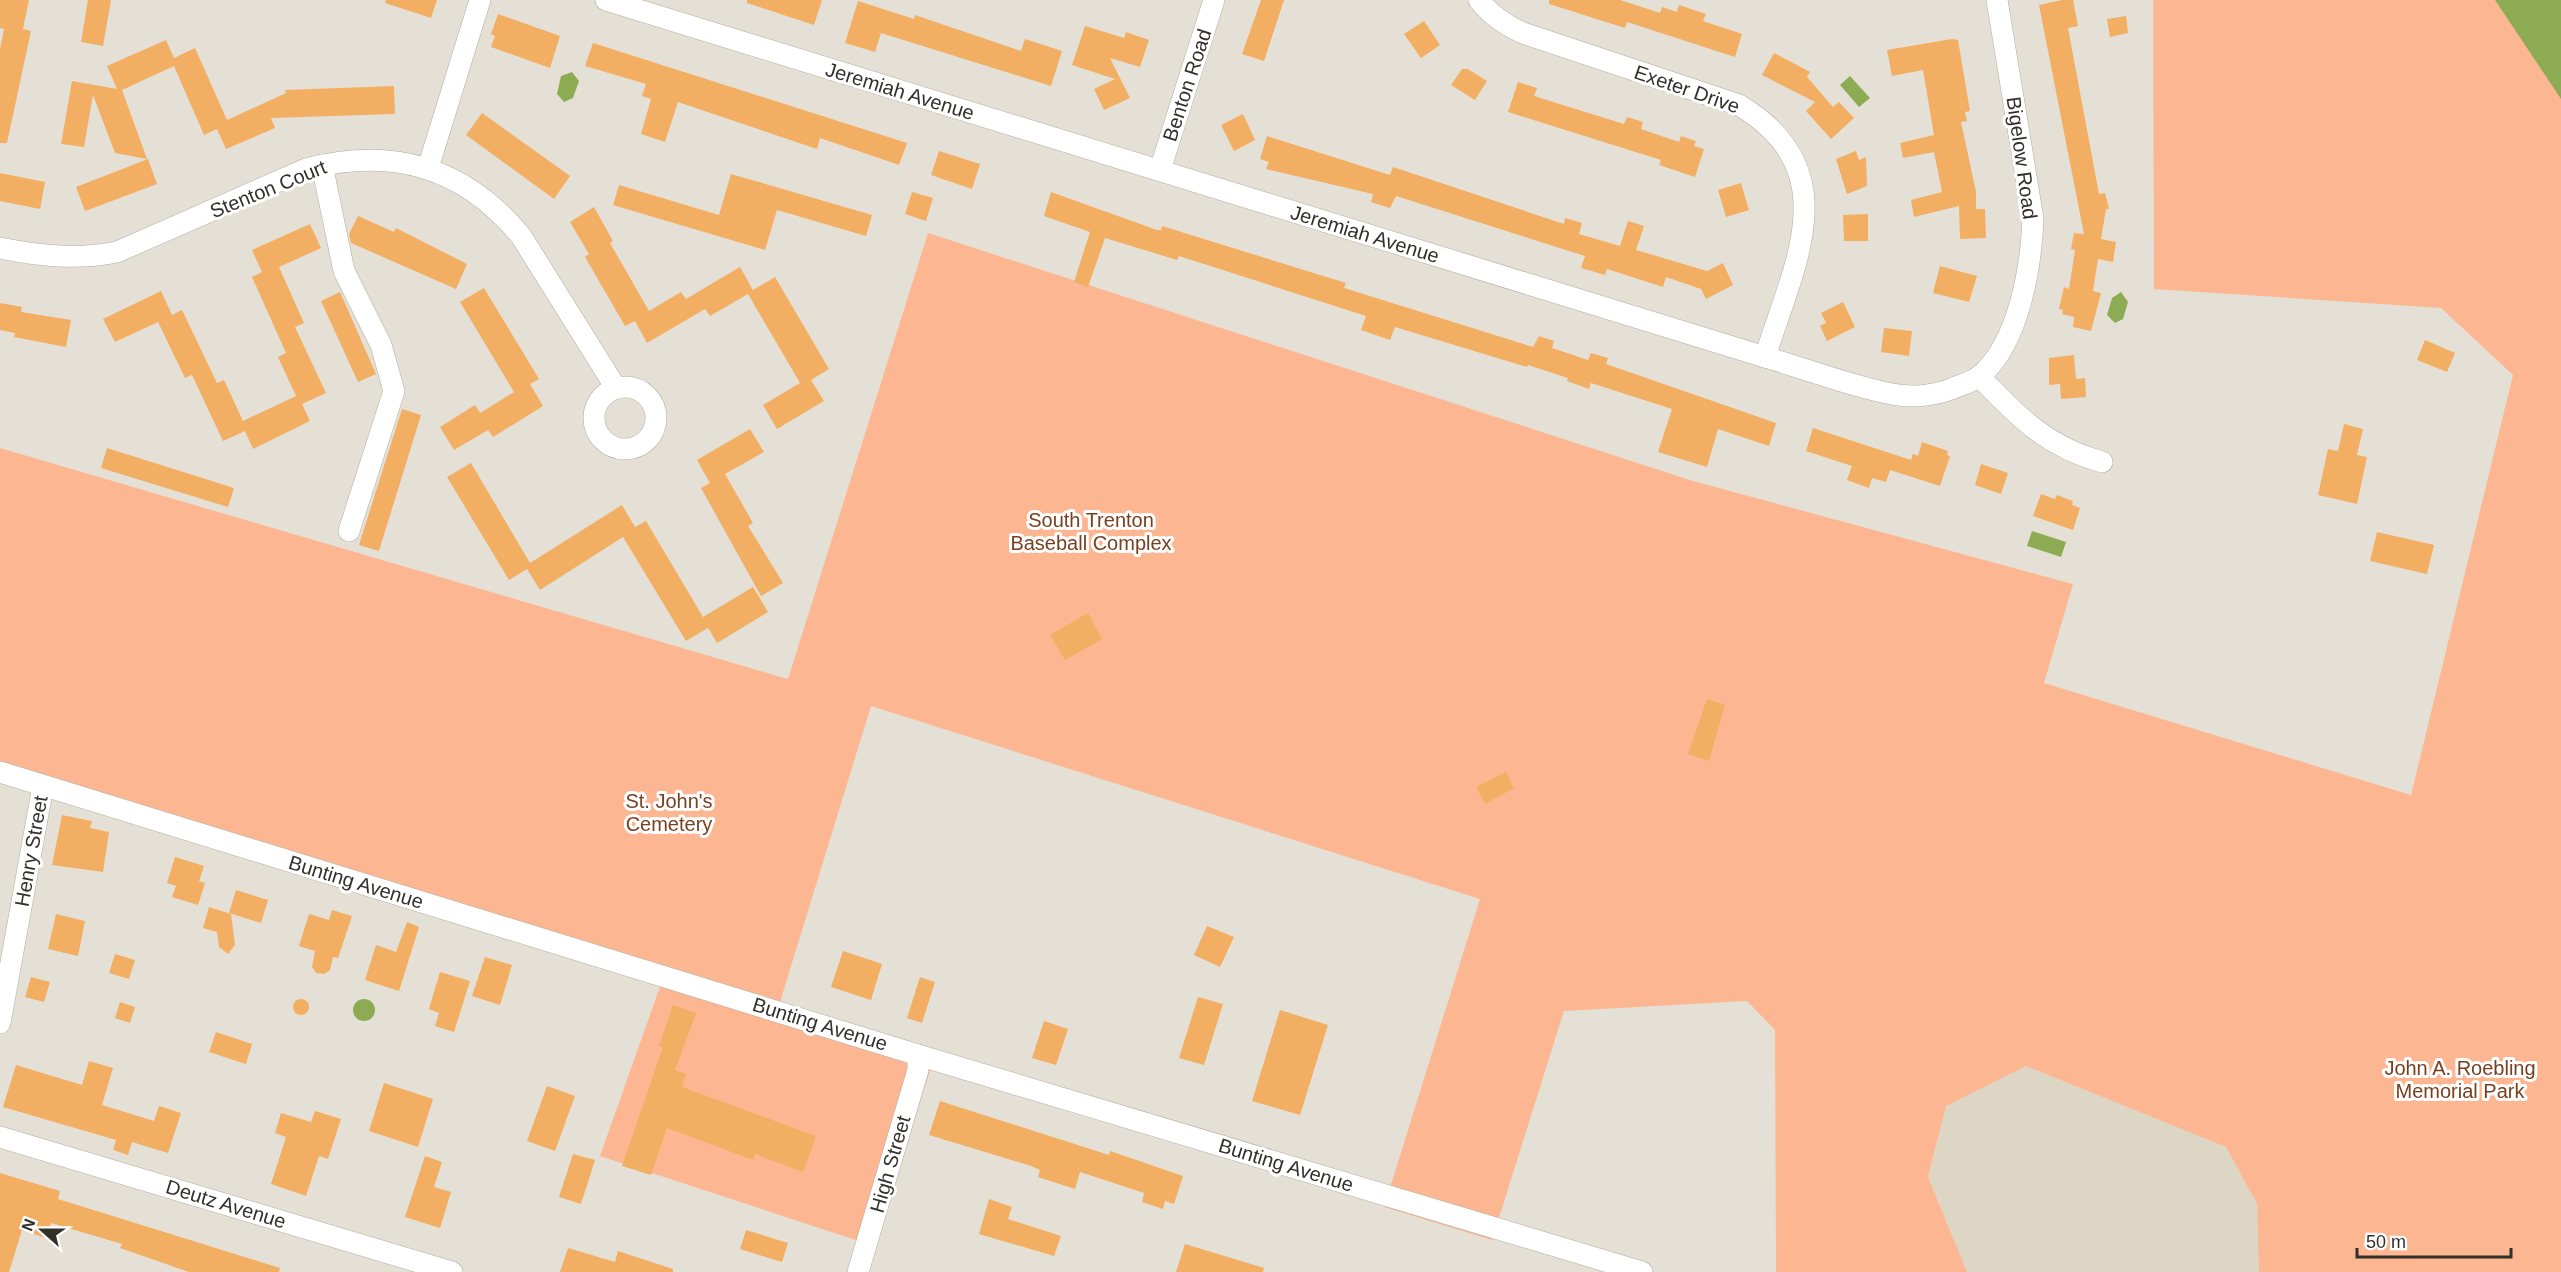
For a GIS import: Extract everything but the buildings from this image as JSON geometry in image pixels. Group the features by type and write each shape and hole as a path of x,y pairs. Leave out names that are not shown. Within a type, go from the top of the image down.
{"street":[{"path":"428,168 480,0"},
{"name":"Jeremiah Avenue","path":"606,0 1765,357 1893,394 1918,396 1942,392 1980,376"},
{"name":"Benton Road","path":"1160,170 1214,0"},
{"name":"Exeter Drive","path":"1479,0 1488,12 1505,25 1739,105 1760,117 1778,134 1801,176 1806,202 1804,228 1765,357"},
{"name":"Bigelow Road","path":"1980,376 1998,353 2018,310 2032,242 2033,219 2028,184 1997,0"},
{"name":"Stenton Court","path":"0,248 60,258 87,258 117,252 306,169 367,159 397,161 428,168 456,180 484,198 521,236 616,388"},
{"path":"322,165 344,271 381,345 394,391 349,531"},
{"path":"1980,376 2021,420 2049,440 2077,455 2102,462"},
{"name":"Bunting Avenue","path":"0,772 918,1054 1642,1272"},
{"name":"Henry Street","path":"0,1023 44,786"},
{"name":"High Street","path":"858,1272 918,1070 918,1054"},
{"name":"Deutz Avenue","path":"0,1137 452,1272"}],"shaded area":[{"path":"2495,0 2561,0 2561,99"},
{"path":"572,72 579,81 573,98 564,102 557,94 561,76"},
{"path":"1850,76 1870,98 1859,107 1840,85"},
{"path":"2121,292 2128,302 2123,319 2115,323 2107,315 2112,298"},
{"path":"2032,531 2066,542 2061,557 2027,546"},
{"path":"364,999 372,1002 375,1010 372,1018 364,1021 356,1018 353,1010 356,1002"},
{"path":"2026,1066 2226,1147 2257,1204 2259,1272 1967,1272 1928,1177 1946,1106"}],"green space":[{"path":"2153,0 2561,0 2561,1272 2259,1272 2257,1204 2226,1147 2026,1066 1946,1106 1928,1177 1967,1272 1776,1272 1775,1030 1747,1001 1564,1011 1492,1240 1384,1207 1480,899 871,706 776,1015 932,1064 874,1246 600,1156 662,981 0,777 0,448 788,679 928,233 1693,481 2073,584 2044,683 2411,795 2513,375 2441,308 2154,289"}],"park label":[{"name":"South Trenton Baseball Complex","path":"1091,532"},
{"name":"St. John's Cemetery","path":"669,812"},
{"name":"John A. Roebling Memorial Park","path":"2460,1080"}]}
